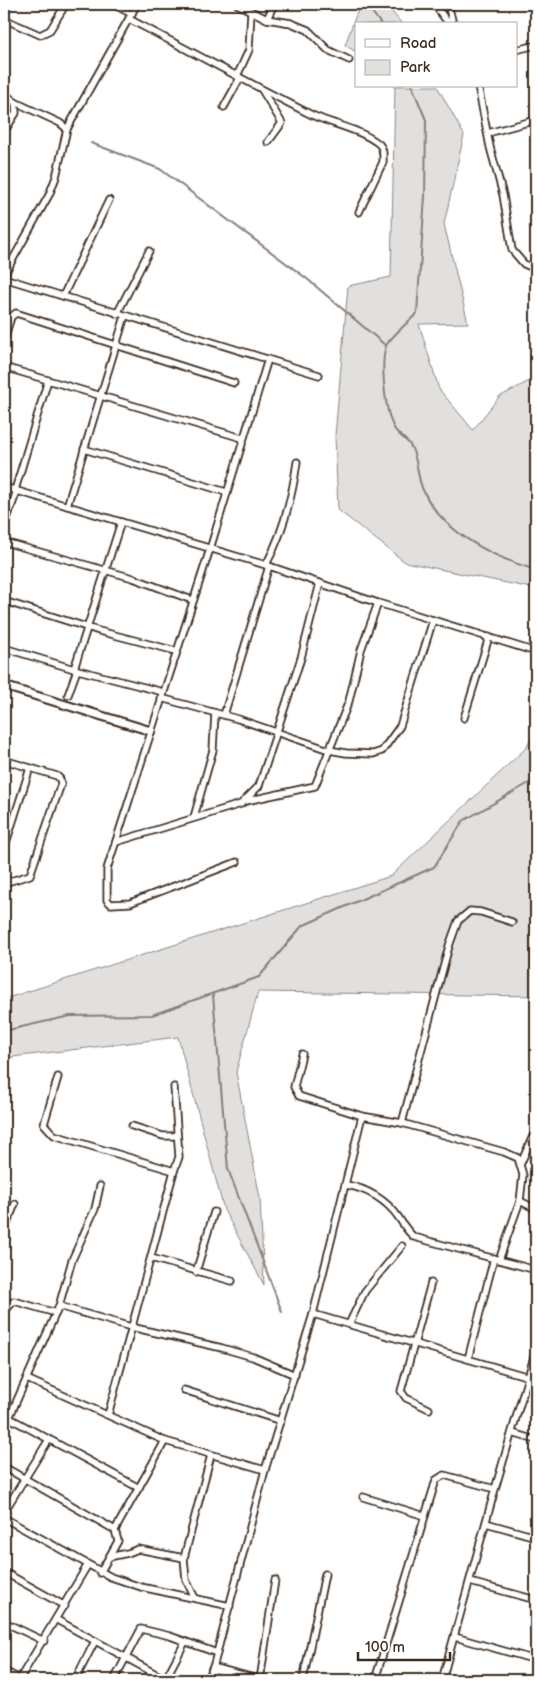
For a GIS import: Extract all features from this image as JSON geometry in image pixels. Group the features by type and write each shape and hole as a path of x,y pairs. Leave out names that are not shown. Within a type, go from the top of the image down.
{"street":[{"path":"4,19 40,35 50,30 66,4"},
{"path":"113,4 130,16 262,90 328,122 348,128 381,146 384,153 383,162 358,212"},
{"path":"137,4 67,129 56,177 49,195 4,277 117,314 319,375"},
{"path":"236,4 267,19 291,23 308,30 328,50 349,60"},
{"path":"267,19 274,4"},
{"path":"434,4 448,22"},
{"path":"448,4 452,22"},
{"path":"224,107 250,50 251,11"},
{"path":"518,50 536,45"},
{"path":"478,88 503,195 512,250 524,264 536,269"},
{"path":"262,90 282,123 268,142"},
{"path":"4,93 15,102 60,123 67,129"},
{"path":"4,132 16,113 15,102"},
{"path":"488,133 536,120"},
{"path":"63,296 109,200"},
{"path":"117,314 149,251"},
{"path":"4,340 11,317 16,313 234,384"},
{"path":"67,506 125,316"},
{"path":"237,862 130,903 111,904 106,895 107,869 192,600 210,549 242,438 268,359"},
{"path":"4,367 242,438"},
{"path":"4,527 48,380"},
{"path":"84,449 226,492"},
{"path":"224,715 267,566 281,534 297,462"},
{"path":"4,487 267,566 536,652"},
{"path":"68,695 87,627 121,522"},
{"path":"4,542 106,570 192,600"},
{"path":"245,801 263,778 301,658 320,583"},
{"path":"4,601 87,627 176,650"},
{"path":"116,842 163,829 245,801 316,786 349,701 361,650 378,603"},
{"path":"4,648 162,695 329,750 346,754 373,754 382,751 393,739 400,726 433,620"},
{"path":"464,718 489,637"},
{"path":"4,686 151,731"},
{"path":"194,817 213,750 215,712"},
{"path":"4,760 57,776 61,784 30,875 4,883"},
{"path":"4,843 7,840 30,768"},
{"path":"402,1123 449,946 458,921 470,911 481,912 512,922"},
{"path":"302,1054 294,1086 295,1092 299,1096 362,1116 402,1123 504,1152 518,1158 521,1163 523,1174 520,1201 497,1259 468,1359"},
{"path":"58,1077 44,1124 54,1135 174,1171"},
{"path":"108,1415 179,1157 174,1087"},
{"path":"210,1680 265,1470 313,1314 362,1116"},
{"path":"132,1126 163,1136 177,1136"},
{"path":"521,1163 536,1129"},
{"path":"346,1185 361,1187 379,1198 399,1217 405,1229 414,1237 536,1270"},
{"path":"100,1186 95,1209 72,1260 56,1314 27,1379 6,1417 139,1488"},
{"path":"520,1201 536,1209"},
{"path":"4,1231 15,1204"},
{"path":"196,1272 214,1212"},
{"path":"349,1324 364,1291 402,1246"},
{"path":"151,1258 232,1282"},
{"path":"430,1409 406,1398 401,1391 412,1344 431,1283"},
{"path":"4,1312 14,1301 56,1314"},
{"path":"59,1306 131,1327 253,1357 295,1375"},
{"path":"313,1314 536,1379"},
{"path":"442,1680 456,1638 495,1489 536,1350"},
{"path":"27,1379 165,1442 265,1470"},
{"path":"184,1390 281,1421"},
{"path":"512,1433 536,1440"},
{"path":"4,1512 48,1441"},
{"path":"115,1530 165,1442"},
{"path":"195,1598 186,1580 184,1558 211,1455"},
{"path":"4,1466 115,1530 118,1534 118,1541 100,1573"},
{"path":"375,1680 439,1476 450,1476 495,1489"},
{"path":"363,1497 425,1516"},
{"path":"4,1518 100,1573 141,1587 230,1606"},
{"path":"486,1523 536,1537"},
{"path":"109,1557 138,1549 184,1558"},
{"path":"4,1671 19,1680 57,1620 87,1566"},
{"path":"4,1572 65,1606"},
{"path":"303,1680 325,1574"},
{"path":"213,1668 259,1680 275,1580"},
{"path":"470,1582 536,1600"},
{"path":"57,1620 165,1679 185,1642"},
{"path":"4,1622 44,1640"},
{"path":"114,1680 141,1629 217,1653"},
{"path":"456,1638 536,1660"},
{"path":"75,1680 95,1641"}],"green space":[{"path":"360,4 386,4 400,22 355,22 355,51 345,45"},
{"path":"395,88 438,88 464,135 444,224 468,323 419,324 439,389 473,430 499,397 536,379 536,589 405,562 338,510 335,436 348,286 391,277"},
{"path":"536,731 536,996 258,992 236,1072 260,1198 264,1285 224,1210 178,1037 4,1058 4,999 391,876 526,748"}],"waterway":[{"path":"366,4 380,22"},
{"path":"413,88 426,120 425,196 417,313 395,334 386,346 383,364 388,411 394,428 413,450 421,487 433,507 444,520 457,532 488,551 504,559 536,570"},
{"path":"91,143 160,169 306,278 385,345"},
{"path":"4,1031 70,1016 152,1015 259,977 302,926 434,867 463,821 536,779"},
{"path":"213,995 228,1169 282,1312"}]}
